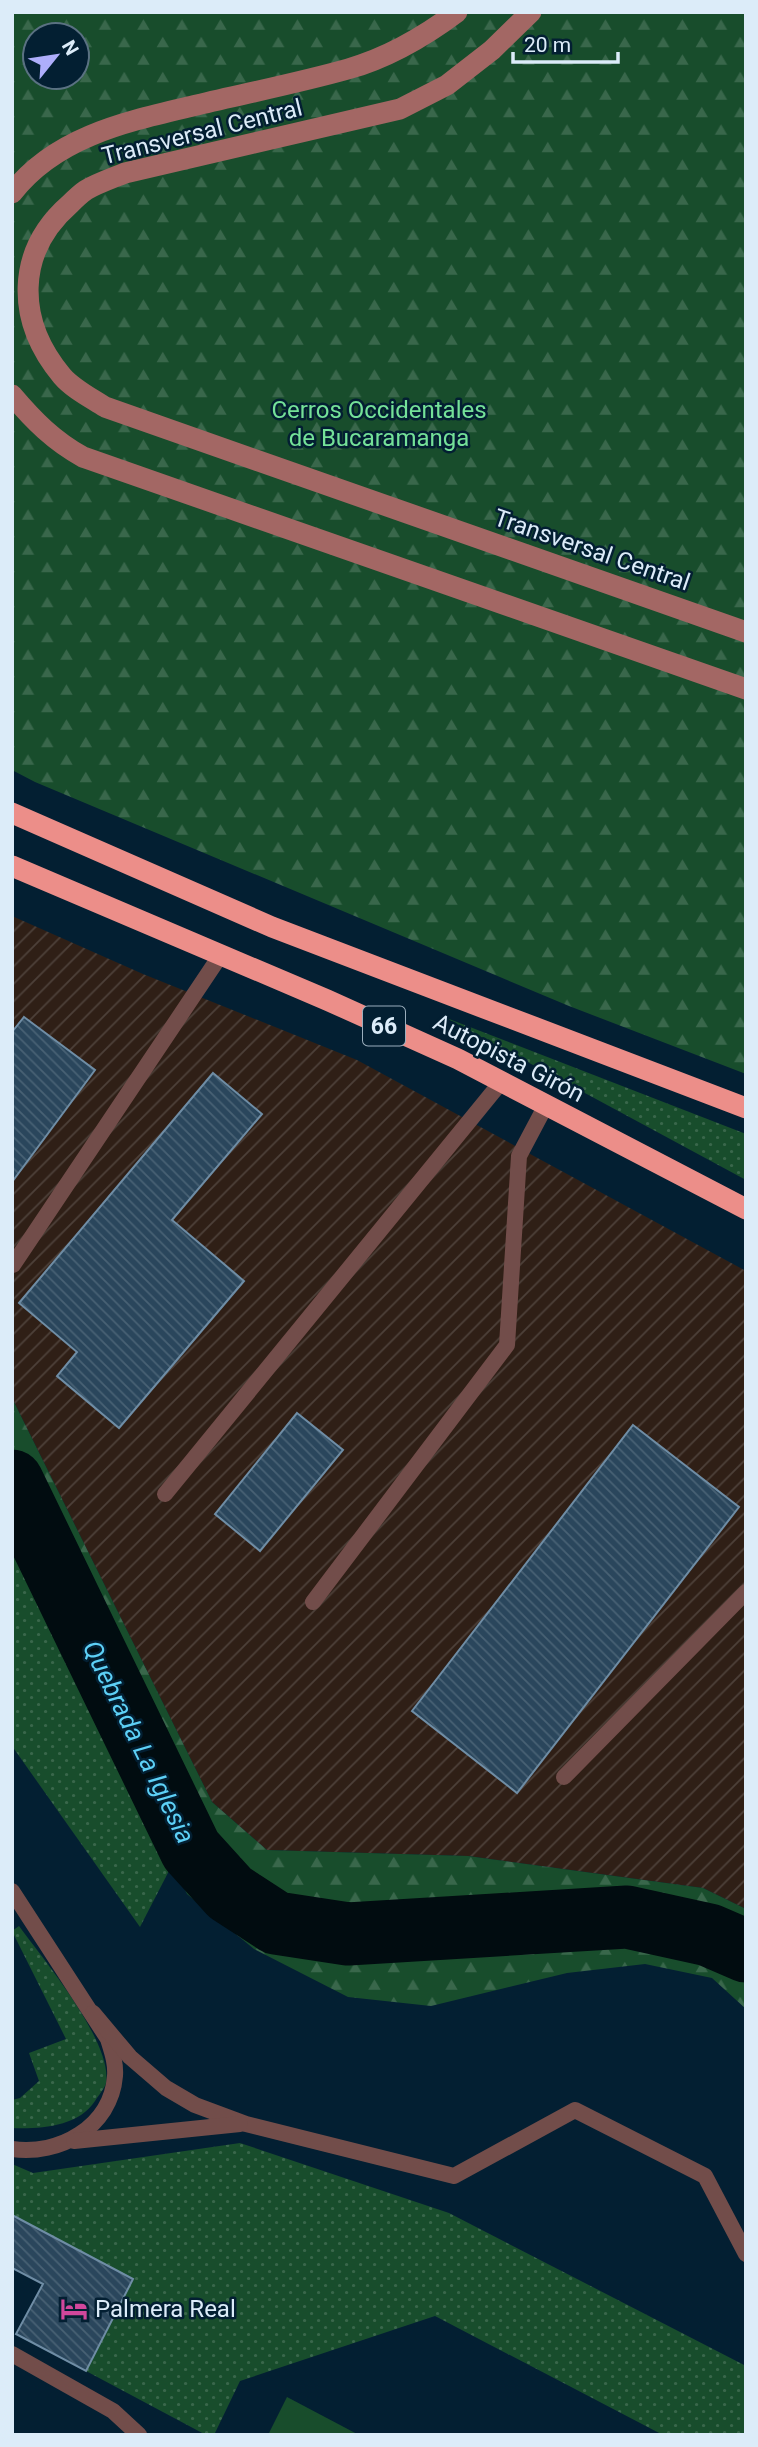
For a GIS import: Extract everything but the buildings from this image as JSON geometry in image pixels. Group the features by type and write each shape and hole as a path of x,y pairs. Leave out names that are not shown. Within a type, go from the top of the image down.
{"highway":[{"name":"Autopista Girón","path":"12,813 272,927 746,1108"},
{"name":"Autopista Girón","path":"12,866 338,1005 502,1081 746,1209"}],"main road":[{"name":"Transversal Central","path":"12,193 34,170 59,151 95,133 134,120 351,69 396,50 457,12"},
{"name":"Transversal Central","path":"531,12 492,50 447,85 400,109 125,173 85,191 56,216 36,246 29,271 28,304 38,341 62,377 105,407 746,632"},
{"path":"12,395 37,424 62,445 83,457 746,689"}],"lane":[{"path":"13,1265 220,956"},
{"path":"165,1494 502,1081"},
{"path":"313,1602 508,1345 519,1156 546,1105"},
{"path":"565,1777 746,1592"},
{"path":"12,1891 18,1908 93,2013 130,2057 166,2088 195,2105 246,2124 454,2176 575,2110 705,2176 746,2254"},
{"path":"71,2141 103,2113 112,2092 115,2075 108,2039 93,2013"},
{"path":"12,2149 45,2149 71,2141 246,2124"},
{"path":"12,2354 113,2411 139,2435"}],"shaded area":[{"path":"12,916 143,974 357,1060 746,1271 746,1909 703,1888 468,1856 267,1850 212,1802 12,1398"}],"green space":[{"name":"Cerros Occidentales de Bucaramanga","path":"12,12 746,12 746,1074 569,1006 12,770"},
{"path":"444,1017 746,1134 746,1180"},
{"path":"12,1398 212,1802 267,1850 468,1856 703,1888 746,1909 746,2009 712,1978 645,1964 567,1973 431,2006 348,1997 254,1949 187,1894 12,1536"},
{"path":"12,1536 172,1865 140,1927 12,1746"},
{"path":"19,1926 74,2001 99,2046 105,2066 106,2083 88,2110 69,2121 46,2127 12,2128 12,2100 20,2098 39,2081 29,2053 66,2039 12,1931"},
{"path":"240,2143 449,2213 746,2366 746,2435 663,2435 435,2316 240,2381 214,2435 206,2435 86,2371 133,2279 12,2215 12,2164 33,2173"},
{"path":"287,2397 359,2435 268,2435"}],"waterway":[{"name":"Quebrada La Iglesia","path":"12,1481 191,1850 230,1893 276,1923 348,1934 627,1917 709,1935 746,1951"}],"place":[{"name":"Palmera Real","path":"74,2309"}]}
